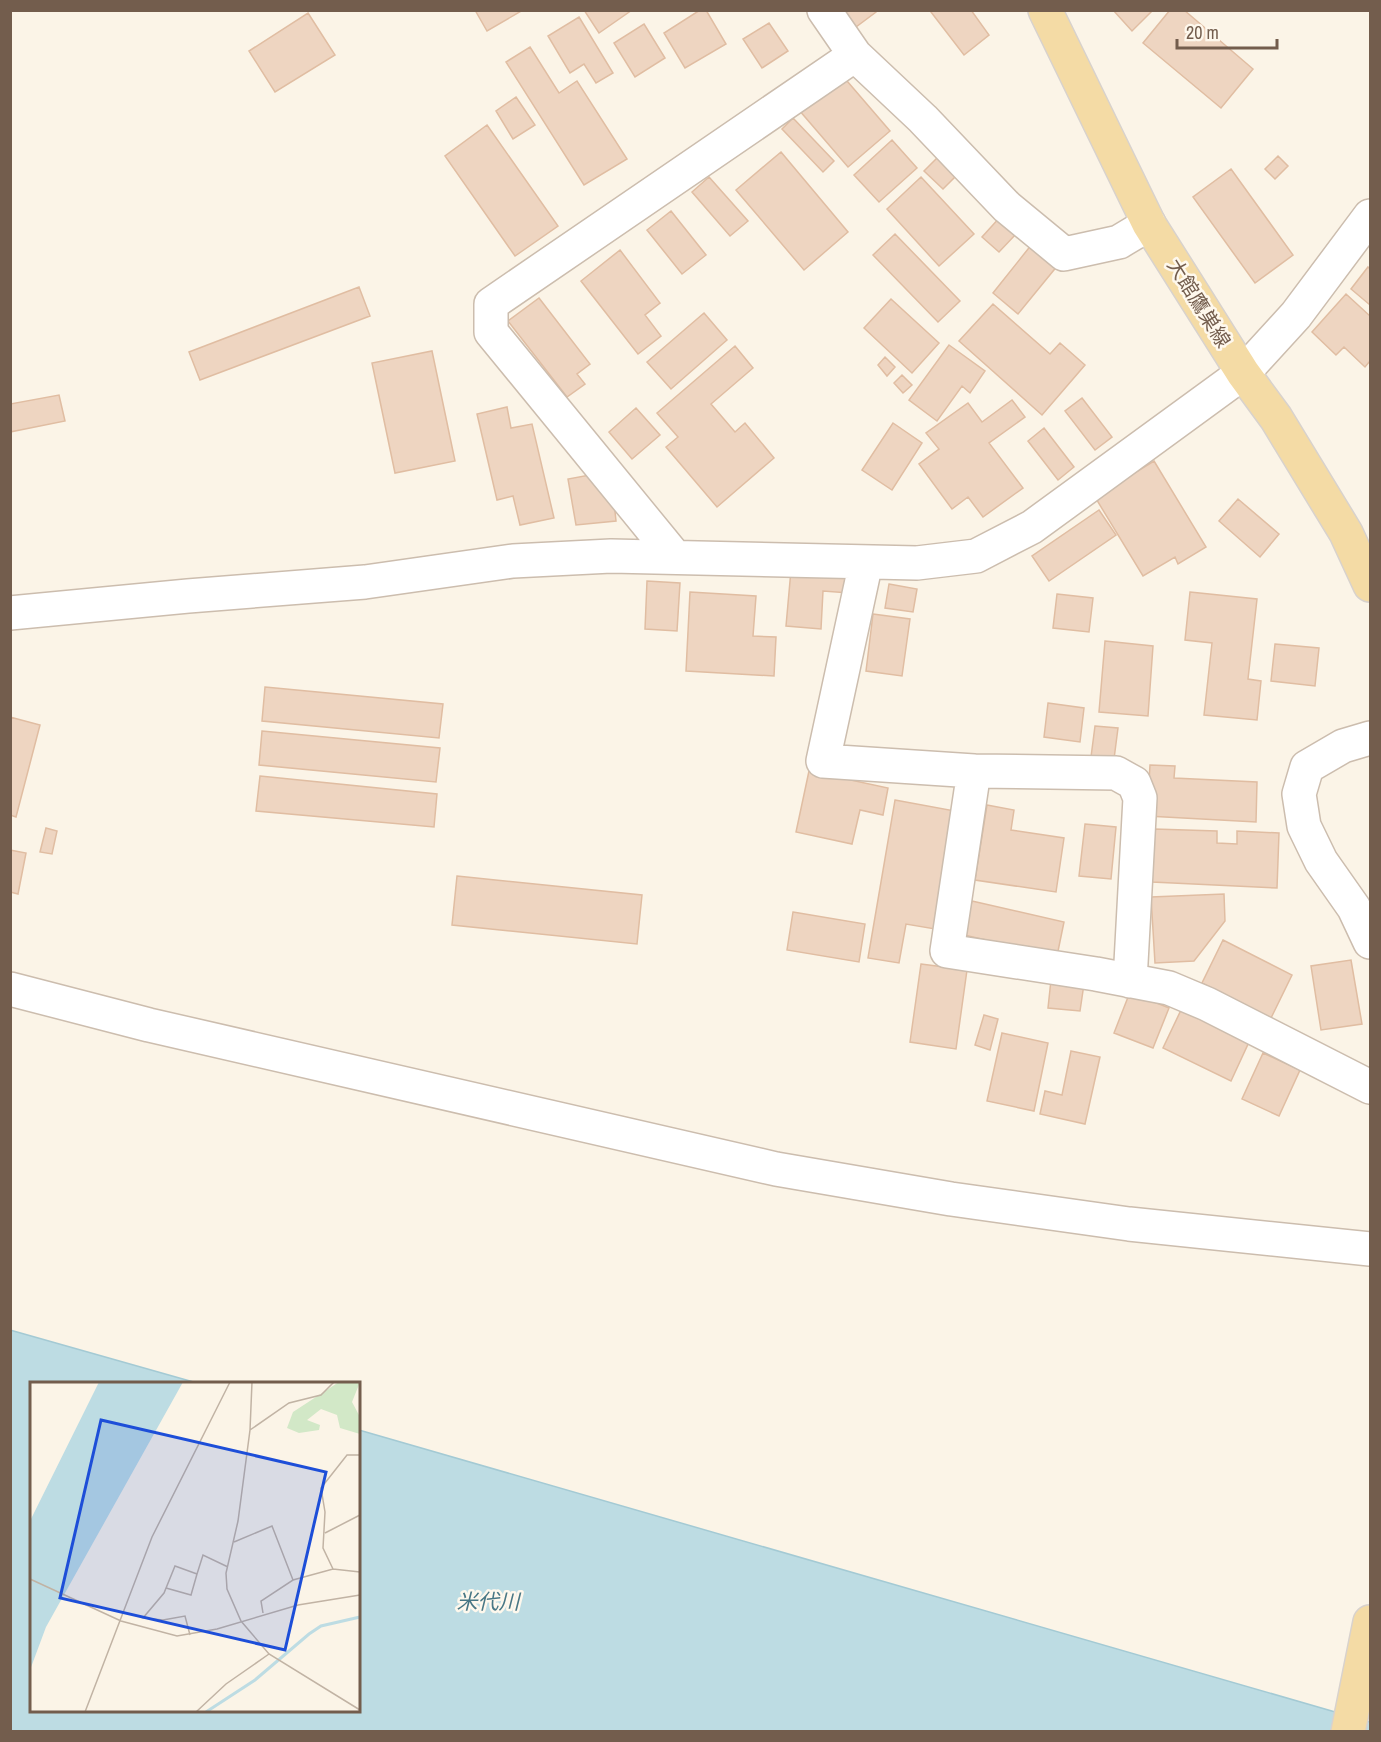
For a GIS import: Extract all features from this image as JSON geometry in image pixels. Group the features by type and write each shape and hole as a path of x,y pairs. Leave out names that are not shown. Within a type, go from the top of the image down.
{"main road":[{"name":"大館鷹巣線","path":"1045,10 1149,224 1242,373 1276,418 1340,523 1371,585"},
{"path":"1348,1731 1371,1622"}],"street":[{"path":"824,10 855,55 922,118 1007,207 1064,254 1119,242 1149,224"},
{"path":"675,558 491,332 491,304 855,55"},
{"path":"10,614 188,596 365,582 513,561 612,556 917,563 976,556 1032,527 1242,373 1296,315 1371,216"},
{"path":"866,562 823,761 974,771 1116,773 1134,783 1140,798 1130,981"},
{"path":"1371,738 1343,746 1307,767 1299,794 1304,826 1321,861 1354,909 1371,942"},
{"path":"974,771 947,951 1096,974 1169,988 1207,1004 1371,1087"},
{"path":"10,989 149,1025 776,1169 951,1199 1129,1224 1371,1249"}],"water":[{"name":"米代川","path":"10,1330 193,1382 30,1382 30,1712 360,1712 360,1430 1370,1722 1370,1731 11,1731"}],"building":[{"path":"475,10 523,10 487,31"},
{"path":"584,10 632,10 599,33"},
{"path":"700,10 706,10 726,44 685,68 664,33"},
{"path":"844,10 875,10 876,12 856,27"},
{"path":"933,10 971,10 989,35 964,55 931,12"},
{"path":"1113,10 1153,10 1132,31"},
{"path":"1170,10 1184,10 1253,69 1221,108 1143,43"},
{"path":"308,13 335,55 275,92 249,51"},
{"path":"579,17 613,73 596,83 584,64 570,73 548,36"},
{"path":"769,23 788,51 762,68 743,39"},
{"path":"644,24 665,58 635,77 614,43"},
{"path":"530,47 559,93 577,81 627,159 584,185 506,62"},
{"path":"841,74 890,131 848,167 799,110"},
{"path":"516,97 535,125 513,139 496,111"},
{"path":"793,118 834,161 823,172 782,129"},
{"path":"487,125 558,226 515,256 445,156"},
{"path":"892,140 917,168 879,202 854,175"},
{"path":"781,152 848,232 804,270 736,190"},
{"path":"939,156 958,174 943,189 924,171"},
{"path":"1278,156 1288,166 1275,179 1265,169"},
{"path":"1231,169 1293,255 1255,283 1193,197"},
{"path":"709,177 748,221 730,236 692,192"},
{"path":"921,177 974,234 939,266 887,209"},
{"path":"671,211 706,255 682,274 647,230"},
{"path":"1001,216 1018,232 999,252 982,237"},
{"path":"895,234 960,301 938,322 873,255"},
{"path":"1032,244 1058,265 1018,314 993,293"},
{"path":"620,250 660,303 645,315 661,336 638,354 581,281"},
{"path":"1368,267 1370,269 1370,305 1351,289"},
{"path":"359,287 370,316 200,380 189,352"},
{"path":"1346,294 1370,316 1370,361 1365,367 1344,347 1336,355 1312,332"},
{"path":"539,298 590,364 577,374 585,384 567,397 508,321"},
{"path":"891,299 939,343 912,373 864,328"},
{"path":"993,304 1050,354 1060,343 1085,365 1042,415 959,341"},
{"path":"704,313 727,340 671,389 647,362"},
{"path":"949,345 985,371 970,393 962,386 937,421 909,400"},
{"path":"735,346 753,368 711,404 735,432 745,423 774,458 717,507 666,447 678,437 657,413"},
{"path":"432,351 455,461 395,473 372,363"},
{"path":"885,357 895,367 887,376 878,365"},
{"path":"902,375 912,385 903,393 894,383"},
{"path":"59,395 65,421 10,432 10,404"},
{"path":"1082,398 1112,437 1095,450 1065,411"},
{"path":"1012,400 1025,417 989,443 1023,488 983,517 968,497 952,509 919,464 939,449 926,433 968,403 982,422"},
{"path":"507,407 511,428 532,424 554,518 520,525 513,496 497,500 477,414"},
{"path":"636,408 660,435 632,459 609,432"},
{"path":"893,423 922,443 892,490 862,470"},
{"path":"1044,428 1074,467 1058,480 1028,441"},
{"path":"1154,461 1206,547 1178,564 1175,557 1143,576 1095,497"},
{"path":"595,474 614,502 616,521 576,525 568,479"},
{"path":"1238,499 1279,534 1260,557 1219,521"},
{"path":"1099,510 1116,535 1049,581 1032,556"},
{"path":"791,570 850,574 849,593 823,591 821,629 786,626"},
{"path":"647,581 680,583 677,631 645,629"},
{"path":"889,584 917,589 913,612 885,608"},
{"path":"690,592 756,596 753,636 776,637 774,676 686,671"},
{"path":"1190,592 1257,599 1248,679 1261,681 1257,720 1204,715 1212,643 1185,640"},
{"path":"1057,594 1093,598 1089,632 1053,628"},
{"path":"873,614 910,619 902,676 866,671"},
{"path":"1105,641 1153,646 1148,716 1099,712"},
{"path":"1275,644 1319,648 1315,686 1271,681"},
{"path":"265,687 443,704 439,738 262,721"},
{"path":"1048,703 1084,708 1080,742 1044,737"},
{"path":"10,717 40,725 16,817 10,815"},
{"path":"1095,726 1118,728 1114,759 1091,757"},
{"path":"262,731 440,748 436,782 259,765"},
{"path":"1150,765 1175,766 1174,778 1257,782 1256,822 1147,816"},
{"path":"809,771 888,788 883,815 860,810 852,844 796,832"},
{"path":"260,776 437,794 434,827 256,811"},
{"path":"895,800 955,811 935,929 906,924 899,963 868,958"},
{"path":"987,805 1014,810 1011,830 1064,838 1056,892 975,880"},
{"path":"1085,824 1116,827 1111,879 1079,876"},
{"path":"46,828 57,831 52,854 40,852"},
{"path":"1154,829 1217,831 1217,843 1237,844 1237,831 1279,833 1277,888 1152,882"},
{"path":"10,850 26,853 18,894 10,892"},
{"path":"457,876 642,895 637,944 452,925"},
{"path":"1224,894 1225,921 1194,961 1155,963 1151,897"},
{"path":"972,901 1064,922 1057,956 964,935"},
{"path":"793,912 865,924 859,962 787,950"},
{"path":"1223,940 1292,975 1271,1018 1202,983"},
{"path":"1351,960 1362,1024 1321,1030 1311,966"},
{"path":"921,964 967,970 956,1049 910,1042"},
{"path":"1051,980 1084,984 1080,1011 1048,1008"},
{"path":"1130,992 1169,1008 1153,1048 1114,1033"},
{"path":"1181,1010 1249,1042 1231,1081 1163,1048"},
{"path":"984,1015 998,1019 990,1050 975,1045"},
{"path":"1002,1033 1048,1043 1034,1111 987,1101"},
{"path":"1071,1051 1100,1057 1085,1124 1040,1114 1045,1091 1062,1095"},
{"path":"1263,1053 1300,1070 1279,1116 1242,1099"}]}
